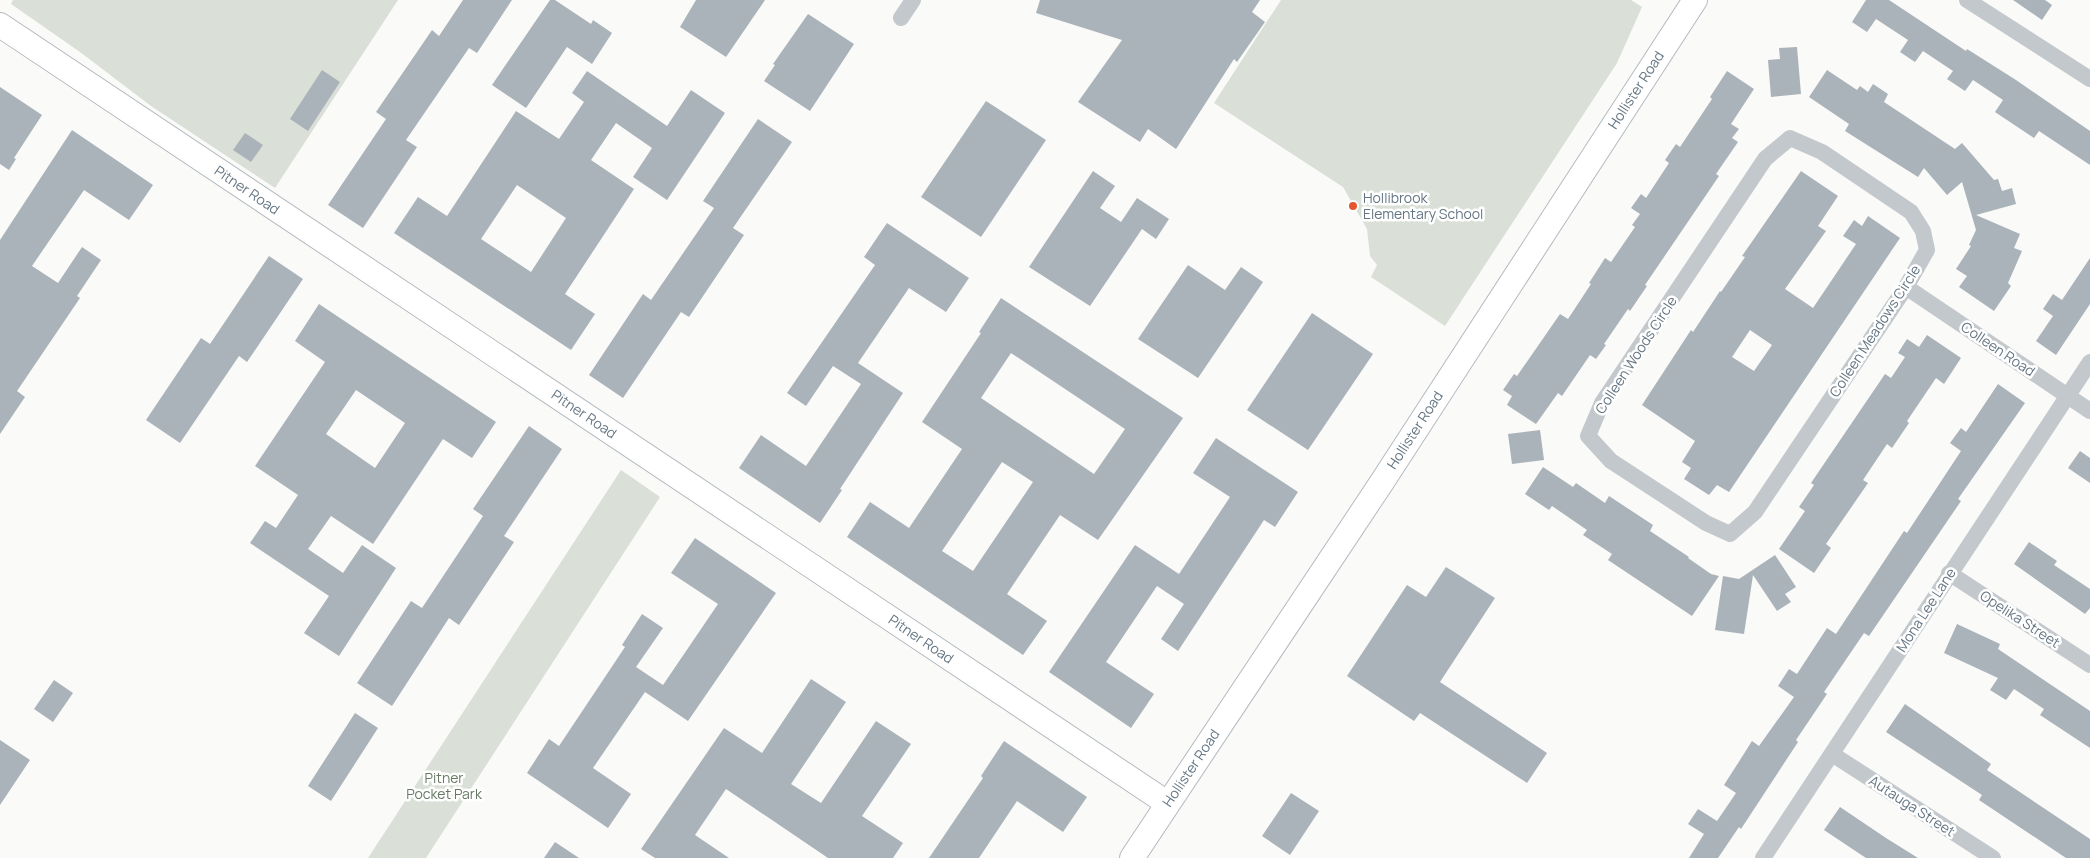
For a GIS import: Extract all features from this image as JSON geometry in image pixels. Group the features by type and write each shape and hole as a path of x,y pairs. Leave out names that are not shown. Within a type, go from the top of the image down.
{"street":[{"path":"901,18 913,0"},
{"name":"Hollister Road","path":"1132,858 1382,482 1695,0"},
{"path":"1967,0 2090,79"},
{"name":"Pitner Road","path":"0,25 1167,803"},
{"name":"Colleen Meadows Circle","path":"1730,534 1754,512 1906,287 1927,250 1923,231 1911,212 1822,152 1790,138"},
{"name":"Colleen Woods Circle","path":"1730,534 1706,523 1611,461 1588,436 1602,403 1759,167 1765,159 1790,138"},
{"name":"Colleen Road","path":"1906,287 2090,412"},
{"name":"Mona Lee Lane","path":"1763,858 2090,362"},
{"name":"Opelika Street","path":"1950,574 2090,665"},
{"name":"Autauga Street","path":"1832,754 1993,858"}],"green space":[{"path":"13,0 398,0 275,188 151,106 80,52 11,4"},
{"path":"1281,0 1631,0 1642,7 1617,63 1445,326 1371,277 1377,265 1370,256 1367,229 1343,187 1214,103"},
{"name":"Pitner Pocket Park","path":"621,470 660,497 426,858 368,858"}],"building":[{"path":"463,0 512,0 477,53 469,48 406,140 417,147 363,228 328,205 386,119 376,112 432,30 439,36"},
{"path":"550,0 555,0 591,24 593,20 612,33 592,64 567,47 526,108 492,85"},
{"path":"696,0 765,0 726,57 680,27"},
{"path":"1040,0 1260,0 1252,12 1265,22 1237,62 1234,59 1176,149 1148,129 1140,142 1078,102 1122,40 1036,13"},
{"path":"1866,0 1889,0 1966,51 1967,49 2016,80 2090,131 2090,165 2039,131 2034,138 1995,112 2003,100 1973,80 1965,91 1947,79 1953,71 1923,51 1915,62 1900,52 1908,40 1876,19 1867,32 1852,22"},
{"path":"2013,0 2045,0 2052,5 2042,20"},
{"path":"808,14 854,44 810,111 764,81 775,65 773,64"},
{"path":"1797,47 1801,94 1771,97 1768,60 1780,59 1779,48"},
{"path":"322,70 340,82 308,131 290,119"},
{"path":"1827,70 1857,90 1860,86 1868,92 1873,84 1888,94 1884,102 1955,149 1962,143 1994,180 1998,179 2002,191 2012,188 2016,204 1976,215 2020,234 2014,248 2022,251 2008,283 2011,286 1994,311 1959,287 1967,276 1956,269 1971,246 1969,245 1976,230 1962,182 1947,195 1924,168 1918,177 1845,131 1849,124 1809,97"},
{"path":"587,71 667,126 691,90 725,113 667,200 633,177 652,148 616,123 591,160 634,189 565,294 595,314 571,350 394,233 418,197 447,216 516,111 559,139 584,102 572,93","holes":["517,185 566,218 531,272 481,239"]},
{"path":"1727,71 1754,89 1731,124 1739,129 1732,138 1738,142 1716,174 1719,176 1645,285 1647,286 1630,311 1628,309 1604,344 1606,345 1596,359 1590,355 1562,396 1558,393 1536,424 1507,405 1512,396 1503,390 1514,374 1517,376 1560,314 1568,319 1591,284 1589,283 1605,258 1611,262 1635,227 1632,225 1640,214 1631,208 1641,194 1646,198 1669,163 1665,160 1676,144 1680,147 1712,99 1710,97"},
{"path":"0,87 42,115 14,158 16,159 9,170 0,164"},
{"path":"986,101 1046,140 981,237 921,197"},
{"path":"758,119 792,142 733,228 744,235 689,317 681,312 623,398 589,375 643,294 651,300 714,208 703,201"},
{"path":"72,130 153,185 129,220 84,190 32,266 58,283 82,247 101,260 77,296 80,298 17,391 25,397 0,434 0,240"},
{"path":"245,133 263,145 251,162 233,150"},
{"path":"1093,171 1115,186 1100,208 1121,222 1137,198 1169,219 1156,239 1142,229 1090,306 1029,267"},
{"path":"1801,171 1838,196 1818,226 1826,231 1785,289 1813,308 1856,244 1843,236 1854,220 1862,226 1868,216 1900,238 1729,492 1717,485 1709,495 1684,479 1691,468 1682,462 1695,441 1642,405 1691,330 1693,332 1745,257 1742,256","holes":["1750,330 1772,345 1754,371 1732,357"]},
{"path":"887,223 969,278 946,312 909,288 858,363 903,393 820,523 739,468 761,435 806,466 861,384 833,366 806,406 787,393 875,265 864,257"},
{"path":"269,256 303,279 247,362 239,356 180,443 146,420 201,338 210,344"},
{"path":"2090,258 2090,304 2056,355 2036,341 2053,316 2043,309 2053,294 2062,300"},
{"path":"1188,265 1225,290 1241,267 1263,282 1198,378 1138,339"},
{"path":"1001,298 1183,418 1098,540 1060,515 1007,594 1047,621 1023,655 847,537 870,502 909,528 962,449 922,422 981,333 979,332","holes":["1011,353 1125,429 1094,474 981,398","1002,462 1033,482 973,571 942,551"]},
{"path":"319,304 496,422 472,458 443,439 373,544 331,516 308,549 343,573 362,545 396,568 339,656 304,633 329,596 250,543 265,521 276,528 298,495 255,466 325,362 295,341","holes":["356,390 405,423 375,468 326,434"]},
{"path":"1312,313 1373,354 1308,450 1247,410"},
{"path":"1927,335 1961,358 1944,384 1936,378 1907,421 1909,423 1892,448 1887,444 1863,480 1868,483 1826,544 1831,548 1814,573 1779,549 1805,511 1799,507 1814,485 1811,483 1885,374 1891,378 1905,357 1898,353 1907,339 1919,347"},
{"path":"1998,384 2025,403 1958,499 1961,501 1869,636 1864,633 1824,692 1827,694 1796,740 1798,742 1741,829 1739,827 1718,858 1689,858 1704,834 1688,824 1698,809 1717,821 1736,793 1724,785 1752,741 1759,746 1794,697 1778,686 1789,669 1797,674 1827,628 1836,634 1904,531 1907,533 1961,451 1950,443 1961,428 1966,432"},
{"path":"529,426 562,449 504,536 514,542 459,625 449,618 392,706 357,683 411,601 422,608 483,516 473,509"},
{"path":"1540,430 1544,460 1512,464 1508,434"},
{"path":"1216,438 1298,492 1275,527 1264,520 1178,651 1161,639 1184,604 1157,586 1106,662 1154,694 1131,728 1049,672 1135,545 1179,574 1230,497 1193,473"},
{"path":"2080,451 2090,458 2090,483 2068,468"},
{"path":"1543,467 1573,487 1576,483 1605,503 1609,496 1653,525 1650,531 1711,574 1719,576 1692,616 1608,560 1612,554 1583,535 1587,530 1552,506 1549,510 1525,494"},
{"path":"695,538 776,593 688,721 645,692 593,768 631,794 608,828 527,773 549,739 559,746 625,647 622,645 642,614 663,628 636,667 663,685 718,604 671,573"},
{"path":"2029,542 2057,561 2054,565 2090,589 2090,608 2085,614 2014,564"},
{"path":"1775,555 1796,587 1785,594 1791,602 1777,611 1753,575 1744,634 1715,630 1723,576 1739,579"},
{"path":"1446,567 1495,598 1440,682 1547,753 1527,783 1420,713 1414,721 1347,676 1407,585 1426,597"},
{"path":"1957,624 2000,644 1998,649 2090,711 2090,748 2040,715 2044,709 2014,689 2006,700 1990,690 1998,678 1944,653"},
{"path":"811,679 846,702 791,784 821,803 876,721 911,744 862,816 903,843 893,858 828,858 726,789 695,835 729,858 655,858 641,849 724,728 762,753"},
{"path":"54,680 73,693 53,722 34,709"},
{"path":"1905,704 1991,764 1987,770 2090,839 2090,858 2066,858 1979,800 1982,795 1886,732"},
{"path":"355,713 378,728 331,801 308,786"},
{"path":"0,740 30,760 0,805"},
{"path":"1004,741 1087,797 1063,832 1017,801 979,858 929,858 983,778 981,776"},
{"path":"1291,793 1319,811 1290,855 1262,836"},
{"path":"1840,807 1918,858 1866,858 1824,830"},
{"path":"555,842 579,858 544,858"}],"place":[{"name":"Hollibrook Elementary School","path":"1353,206"}]}
